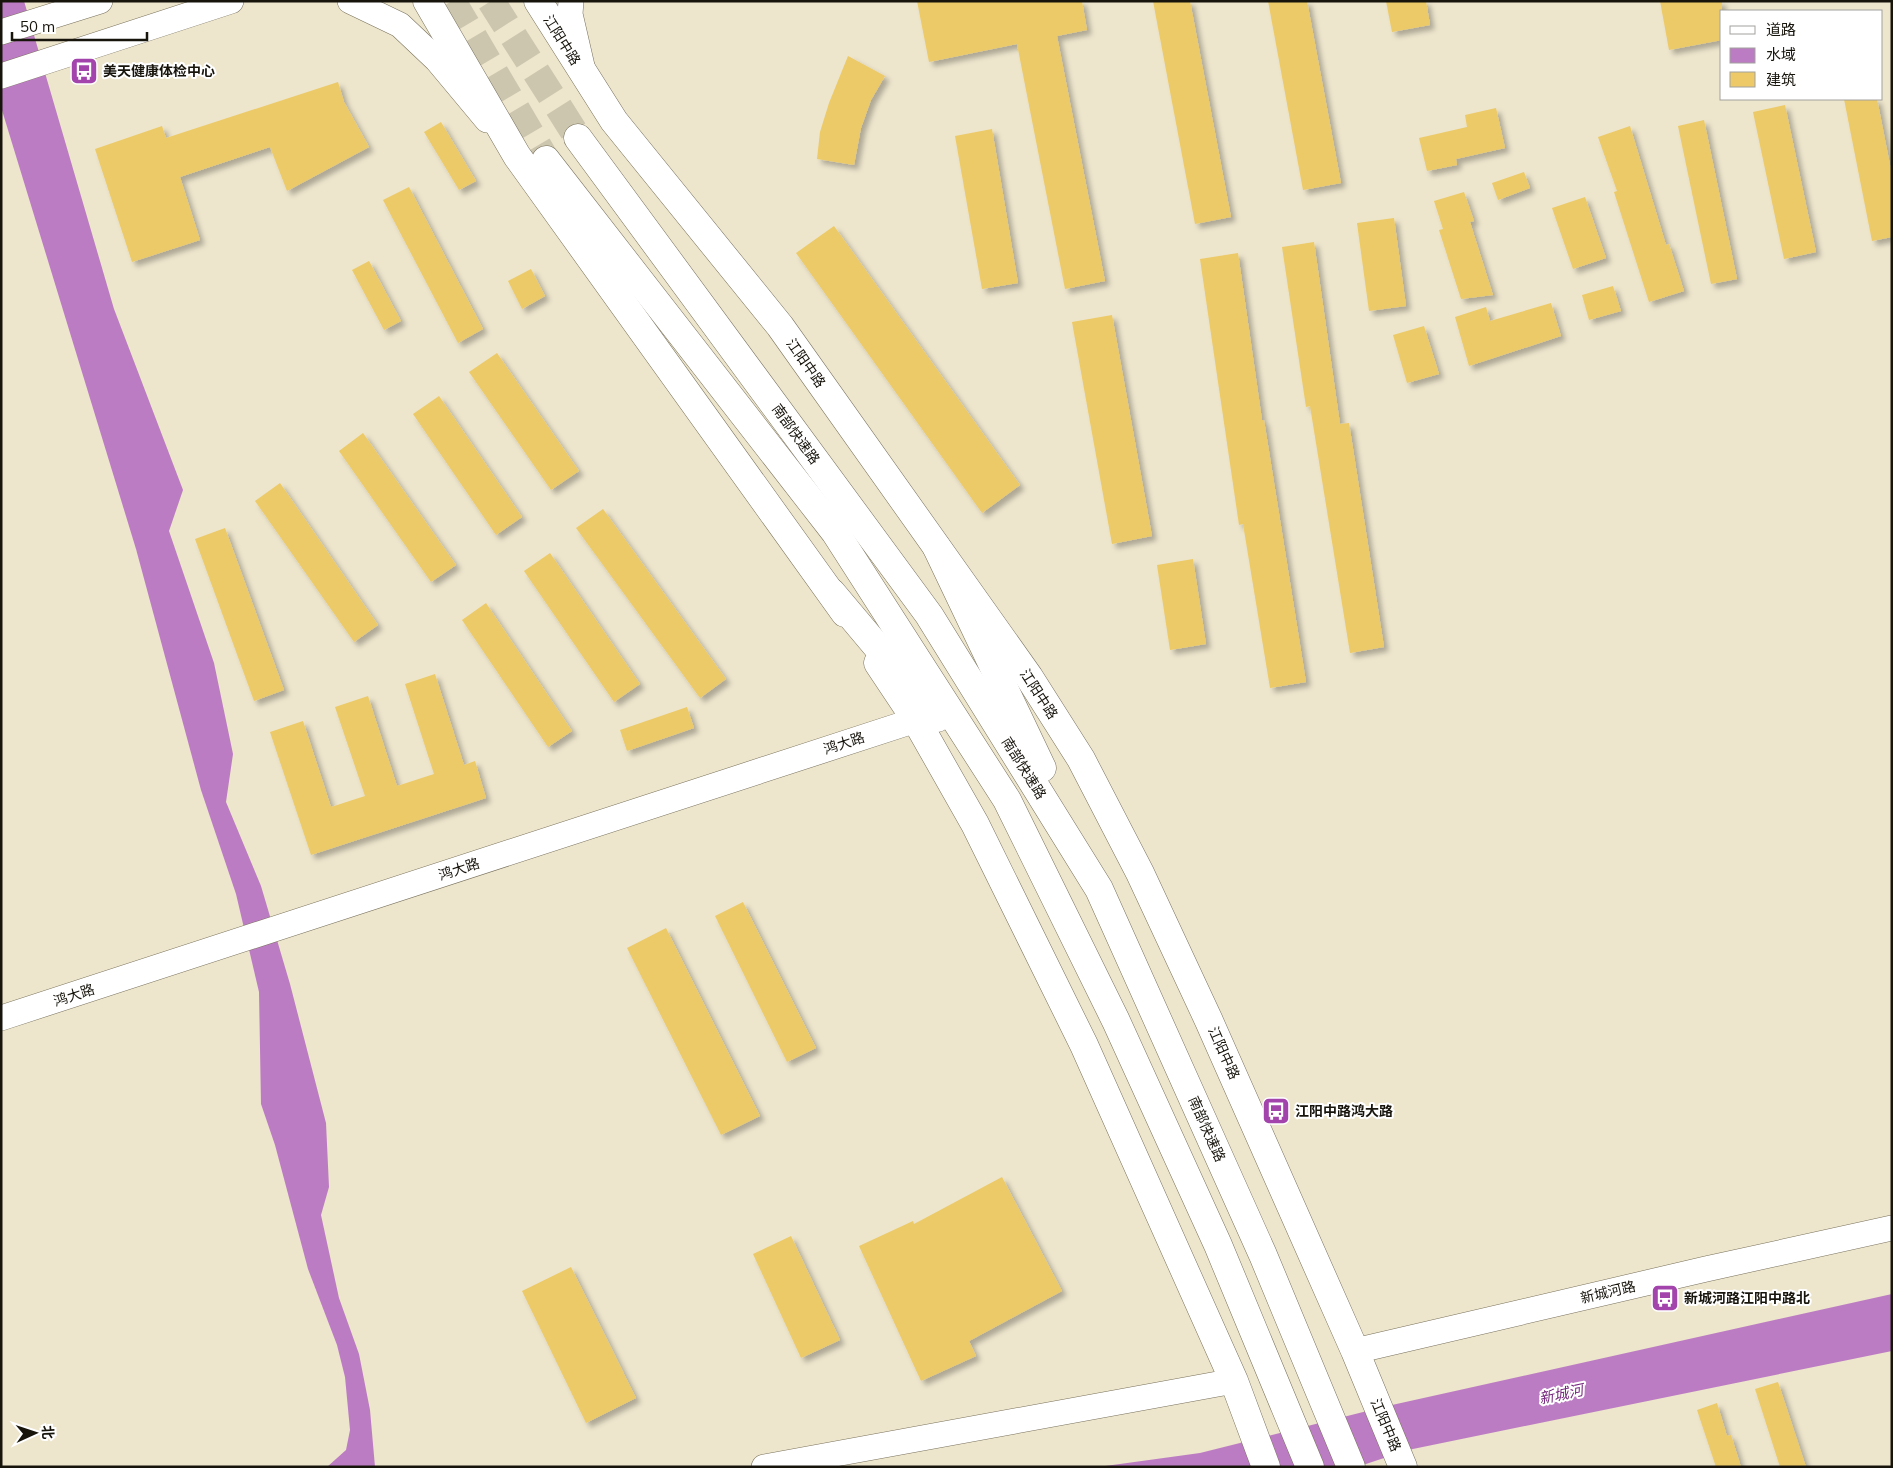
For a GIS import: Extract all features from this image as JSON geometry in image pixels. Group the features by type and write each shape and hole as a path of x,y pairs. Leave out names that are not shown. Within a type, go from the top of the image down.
{"main road":[{"path":"427,1 517,156 832,593 916,720 975,824 1084,1045 1234,1381 1266,1467"},
{"name":"江阳中路","path":"538,1 614,120 780,326 1029,677 1081,759 1140,874 1205,1012 1355,1351 1403,1467"},
{"name":"南部快速路","path":"578,138 929,615 1099,888 1263,1255 1351,1467"},
{"name":"南部快速路","path":"546,160 835,532 1007,800 1116,1021 1214,1236 1310,1467"},
{"path":"937,548 1099,888"},
{"path":"832,593 1007,800"}],"street":[{"path":"1,32 100,1"},
{"path":"1,76 231,1"},
{"path":"350,1 400,25 437,60 517,156"},
{"path":"571,1 570,14 584,74"},
{"name":"鸿大路","path":"1,1018 916,720"},
{"name":"新城河路","path":"1355,1351 1706,1269 1892,1228"},
{"path":"764,1467 1234,1381"}],"water":[{"path":"1,1 24,1 114,309 183,490 169,531 214,663 233,754 226,802 261,886 290,984 326,1123 329,1187 321,1215 339,1298 359,1354 370,1410 375,1467 327,1467 346,1450 350,1430 345,1377 337,1345 308,1269 275,1145 261,1104 259,992 236,894 201,790 136,549 1,107"},
{"name":"新城河","path":"1892,1294 1892,1351 1408,1450 1357,1467 1098,1467 1200,1453 1383,1407"}],"building":[{"path":"917,1 1082,1 1087,30 1057,36 1105,281 1065,289 1017,44 929,62"},
{"path":"1153,1 1190,1 1231,217 1195,224"},
{"path":"1268,1 1307,1 1341,183 1303,190"},
{"path":"1386,1 1426,1 1430,25 1392,32"},
{"path":"1660,1 1722,1 1722,10 1720,10 1720,40 1669,50"},
{"path":"848,56 885,76 871,100 861,128 854,165 817,159 820,132 829,103"},
{"path":"338,82 344,102 369,147 287,191 270,147 180,177 200,240 132,262 95,149 162,126 166,138"},
{"path":"1844,100 1877,100 1892,175 1892,237 1872,241"},
{"path":"1785,105 1816,252 1784,259 1753,112"},
{"path":"1496,108 1505,148 1456,159 1457,165 1427,171 1419,138 1467,127 1465,115"},
{"path":"1704,120 1737,279 1711,284 1678,126"},
{"path":"441,122 476,181 459,190 424,132"},
{"path":"1630,126 1666,245 1669,244 1684,291 1649,302 1614,192 1617,191 1598,137"},
{"path":"992,129 1018,283 982,289 955,136"},
{"path":"1524,172 1530,188 1498,200 1492,183"},
{"path":"409,187 483,329 458,343 383,200"},
{"path":"1464,192 1474,221 1470,222 1493,295 1461,299 1439,230 1443,229 1434,201"},
{"path":"1585,197 1606,258 1573,269 1552,208"},
{"path":"1394,218 1406,306 1369,311 1357,223"},
{"path":"834,226 1020,485 982,513 796,253"},
{"path":"1314,242 1340,424 1349,423 1384,647 1350,653 1310,406 1306,407 1282,247"},
{"path":"1238,253 1262,420 1264,420 1306,682 1270,688 1243,524 1239,525 1200,259"},
{"path":"369,261 401,321 384,330 352,270"},
{"path":"531,269 545,296 522,309 508,281"},
{"path":"1613,286 1621,311 1589,320 1582,295"},
{"path":"1551,303 1561,336 1469,366 1455,317 1486,307 1490,321"},
{"path":"1112,315 1152,536 1112,544 1072,322"},
{"path":"1424,326 1439,374 1407,383 1393,335"},
{"path":"497,353 579,471 551,490 469,372"},
{"path":"439,396 522,517 496,535 413,414"},
{"path":"363,433 456,565 431,582 339,451"},
{"path":"280,483 378,625 354,642 255,501"},
{"path":"603,509 726,679 700,698 576,528"},
{"path":"225,528 284,690 254,701 195,539"},
{"path":"550,553 640,684 614,702 524,571"},
{"path":"1193,559 1206,644 1170,650 1157,565"},
{"path":"486,603 572,731 548,747 462,620"},
{"path":"435,674 464,765 475,761 486,798 311,855 270,732 303,721 331,807 365,796 335,707 368,696 397,786 434,774 405,684"},
{"path":"687,707 694,728 627,751 620,730"},
{"path":"743,902 816,1048 787,1062 715,916"},
{"path":"666,928 760,1116 721,1135 627,948"},
{"path":"1002,1177 1062,1291 969,1341 976,1356 921,1381 859,1246 913,1221 914,1224"},
{"path":"791,1236 840,1340 801,1358 753,1254"},
{"path":"571,1267 636,1398 586,1423 522,1291"},
{"path":"1778,1382 1806,1467 1780,1467 1755,1389"},
{"path":"1717,1403 1727,1436 1731,1435 1741,1467 1716,1467 1697,1410"}],"tunnel":[{"path":"452,1 546,160"},
{"path":"491,1 578,138"}],"place":[{"name":"美天健康体检中心","path":"84,71"},
{"name":"江阳中路鸿大路","path":"1276,1111"},
{"name":"新城河路江阳中路北","path":"1665,1298"}]}
